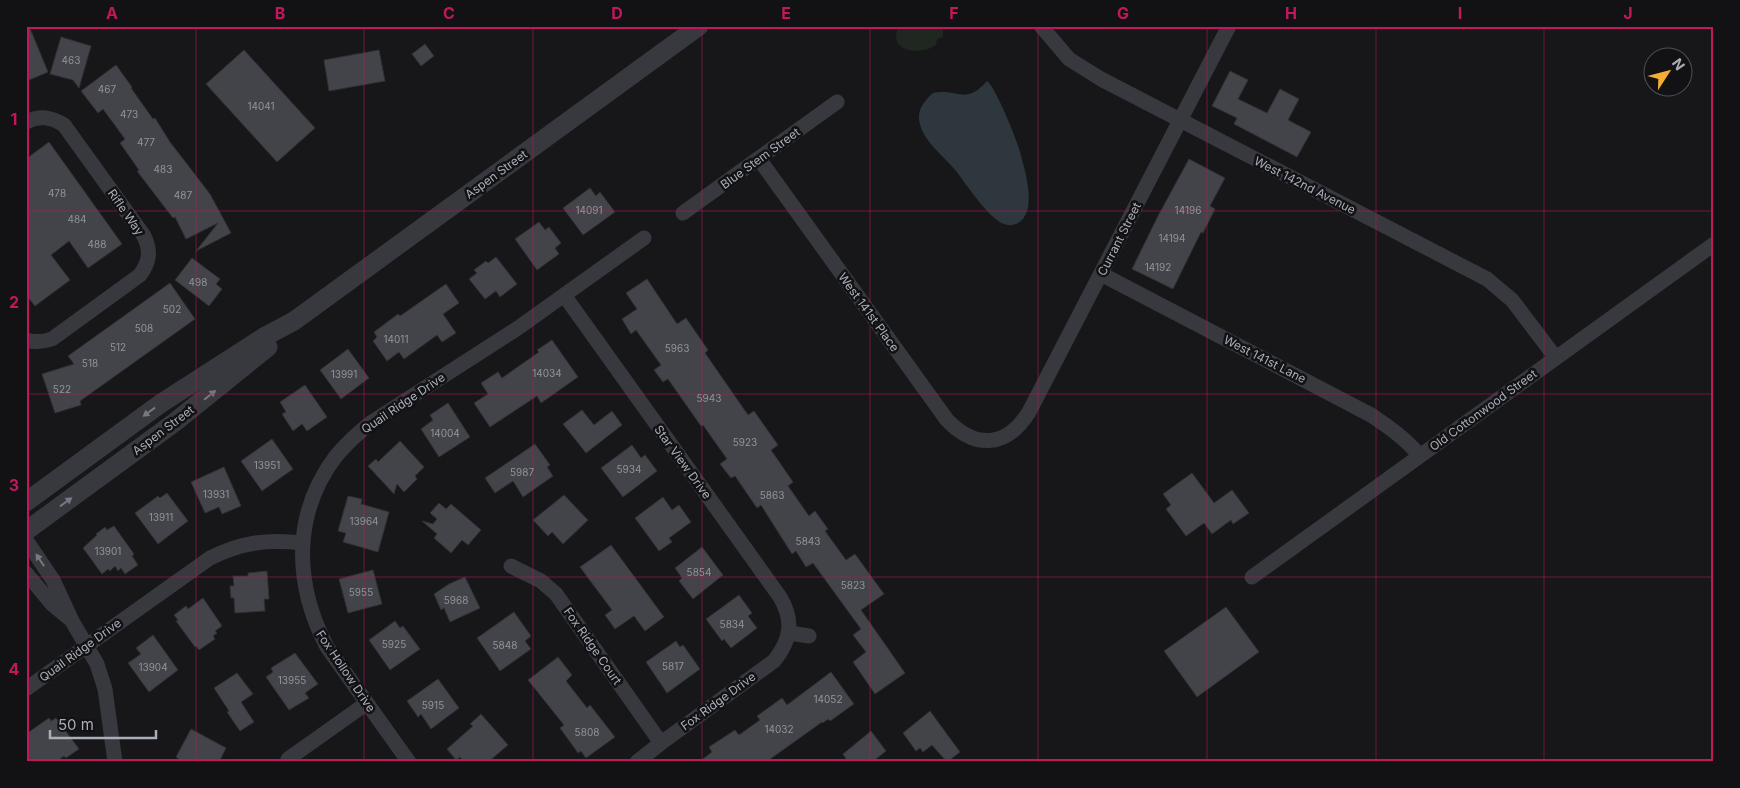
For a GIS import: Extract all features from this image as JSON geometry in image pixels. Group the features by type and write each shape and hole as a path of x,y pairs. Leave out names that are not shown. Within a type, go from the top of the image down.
{"street":[{"name":"Aspen Street","path":"26,531 175,422 271,345 294,322 699,26"},
{"name":"West 142nd Avenue","path":"1041,26 1059,49 1084,70 1487,279 1512,300 1556,358"},
{"name":"Currant Street","path":"995,440 1007,436 1023,422 1229,26"},
{"name":"Blue Stem Street","path":"683,213 838,102"},
{"name":"Rifle Way","path":"26,122 34,118 45,117 55,119 64,125 144,236 149,246 149,256 147,266 140,275 52,338 43,342 26,340"},
{"name":"West 141st Place","path":"759,159 947,420 969,438 995,440"},
{"name":"Quail Ridge Drive","path":"26,689 210,558 228,549 246,544 266,541 303,543 306,520 314,497 336,456 352,439 372,422 518,328 644,238"},
{"name":"Old Cottonwood Street","path":"1252,577 1714,244"},
{"name":"West 141st Lane","path":"1101,274 1371,415 1402,438 1420,456"},
{"name":"Star View Drive","path":"564,295 780,597 786,607 789,620 789,634"},
{"name":"Aspen Street","path":"26,502 160,404 264,337 294,322"},
{"path":"26,540 53,580 72,621 97,664 103,682 115,762"},
{"name":"Fox Hollow Drive","path":"303,543 304,584 308,604 316,626 327,647 409,762"},
{"name":"Fox Ridge Court","path":"511,566 541,581 556,594 661,742"},
{"path":"26,573 52,604 72,621"},
{"path":"789,634 809,636"},
{"name":"Fox Ridge Drive","path":"637,762 661,742 774,661 782,652 789,634"},
{"path":"288,759 366,703"}],"shaded area":[{"path":"899,26 943,26 943,37 937,39 936,45 930,48 914,51 901,46 897,41 896,35"},
{"path":"987,81 1000,102 1010,126 1020,152 1027,180 1029,200 1027,210 1024,217 1013,225 1002,223 986,210 956,171 933,147 924,134 919,119 921,108 933,93 973,93"}],"building":[{"path":"26,26 29,26 48,72 29,80 26,73"},
{"path":"61,37 91,46 79,88 73,80 50,74"},
{"path":"425,44 434,56 421,66 412,54"},
{"path":"244,50 315,128 277,162 206,84"},
{"path":"379,50 385,81 329,91 324,60"},
{"path":"116,65 153,119 155,118 170,142 210,194 231,233 196,251 218,223 186,239 175,217 173,218 137,171 139,170 120,143 125,139 103,109 98,113 81,91"},
{"path":"1230,71 1248,80 1238,99 1267,113 1280,89 1299,99 1288,120 1311,132 1297,157 1234,124 1237,118 1212,106"},
{"path":"49,142 122,244 88,268 69,241 51,255 70,280 35,306 26,295 26,159"},
{"path":"1189,159 1225,178 1210,206 1215,209 1203,233 1201,232 1173,289 1132,269"},
{"path":"590,188 596,196 600,192 615,212 583,235 563,208"},
{"path":"539,222 545,230 549,227 561,243 555,248 559,254 537,270 515,239"},
{"path":"496,257 517,284 500,297 496,291 485,299 469,279 477,273 474,270 486,261 488,263"},
{"path":"192,258 220,279 216,284 222,289 209,306 175,280"},
{"path":"647,279 677,324 686,318 708,350 705,353 748,415 754,411 778,445 771,450 793,482 788,486 809,516 815,511 828,529 825,531 846,560 855,554 884,594 861,610 905,673 875,694 853,662 866,652 853,635 861,629 813,563 806,567 796,551 792,554 761,505 757,508 735,476 731,478 720,464 727,459 668,379 663,382 654,370 661,365 636,330 631,334 622,319 637,309 626,293"},
{"path":"170,283 195,319 80,401 81,405 55,413 42,374 74,364 68,356"},
{"path":"446,284 459,303 443,314 456,333 442,342 437,335 404,359 399,352 387,361 373,341 377,337 374,332 398,314 400,316"},
{"path":"552,340 578,377 541,403 537,396 490,427 474,403 488,394 481,383 498,372 502,378 539,352 537,350"},
{"path":"348,349 369,378 341,399 320,370"},
{"path":"305,385 327,417 307,431 302,424 293,431 282,414 286,412 280,402"},
{"path":"448,403 470,437 439,457 421,429 433,420 430,415"},
{"path":"582,410 594,425 612,411 622,425 586,453 563,424"},
{"path":"272,439 293,469 262,491 241,461"},
{"path":"400,441 424,467 415,476 417,479 404,492 397,484 394,494 368,466 376,459 378,462"},
{"path":"535,444 550,465 547,467 553,476 523,497 513,481 495,493 485,478"},
{"path":"632,445 641,458 645,455 657,471 623,497 601,468"},
{"path":"224,467 241,506 222,514 219,507 205,513 191,482"},
{"path":"1192,473 1214,503 1232,490 1249,513 1233,524 1231,520 1212,534 1204,523 1186,536 1166,509 1171,505 1163,494"},
{"path":"167,493 188,521 158,544 135,513 158,496 160,498"},
{"path":"564,495 588,520 563,544 552,532 548,536 533,520"},
{"path":"348,496 362,499 361,504 389,512 378,552 343,542 346,533 338,531"},
{"path":"663,497 672,510 679,505 691,522 669,538 672,542 659,551 635,518"},
{"path":"439,503 446,509 451,504 481,530 468,545 462,540 451,553 434,538 437,534 422,521 433,524 437,519 430,513"},
{"path":"114,526 134,554 132,556 138,565 125,574 121,568 118,571 115,566 110,571 108,569 102,574 83,548 105,527 107,530"},
{"path":"611,545 664,617 645,631 634,616 615,629 605,615 612,610 580,567"},
{"path":"702,547 723,575 693,599 679,581 682,578 675,568"},
{"path":"373,570 382,604 348,613 339,579"},
{"path":"267,571 269,599 264,599 265,611 235,613 234,598 231,598 230,586 234,586 233,576 248,576 248,573"},
{"path":"465,577 480,608 450,622 444,608 441,610 434,594 449,584"},
{"path":"739,595 752,613 748,616 757,628 731,648 724,639 722,641 706,619"},
{"path":"203,598 222,626 215,631 217,633 213,636 215,639 199,650 176,621 178,620 174,615 186,606 188,609"},
{"path":"1226,607 1259,652 1197,697 1164,651"},
{"path":"514,612 531,636 525,641 531,649 500,671 477,638"},
{"path":"395,621 400,628 403,626 420,649 390,670 369,640"},
{"path":"153,635 178,670 149,692 128,663 141,654 136,648"},
{"path":"676,641 680,647 683,645 700,669 667,693 646,662"},
{"path":"295,653 318,684 305,693 309,698 289,710 266,677 273,672 271,668"},
{"path":"558,657 572,675 566,681 587,708 590,705 615,737 586,758 581,751 578,753 560,728 564,725 528,680"},
{"path":"831,672 854,704 830,721 828,719 822,722 766,762 699,762 712,752 709,747 735,730 739,735 760,720 757,716 782,698 787,705"},
{"path":"237,673 253,694 241,702 254,722 240,731 214,688"},
{"path":"438,679 459,708 431,729 421,714 418,717 407,701"},
{"path":"930,711 960,752 947,762 932,745 923,752 920,748 916,751 903,733"},
{"path":"481,714 508,745 488,762 464,762 460,757 456,760 447,749 473,726 470,724"},
{"path":"49,718 51,721 56,718 79,749 56,762 26,762 26,734"},
{"path":"191,729 226,748 219,762 183,762 176,757"},
{"path":"871,731 886,751 872,762 848,762 843,754"}]}
